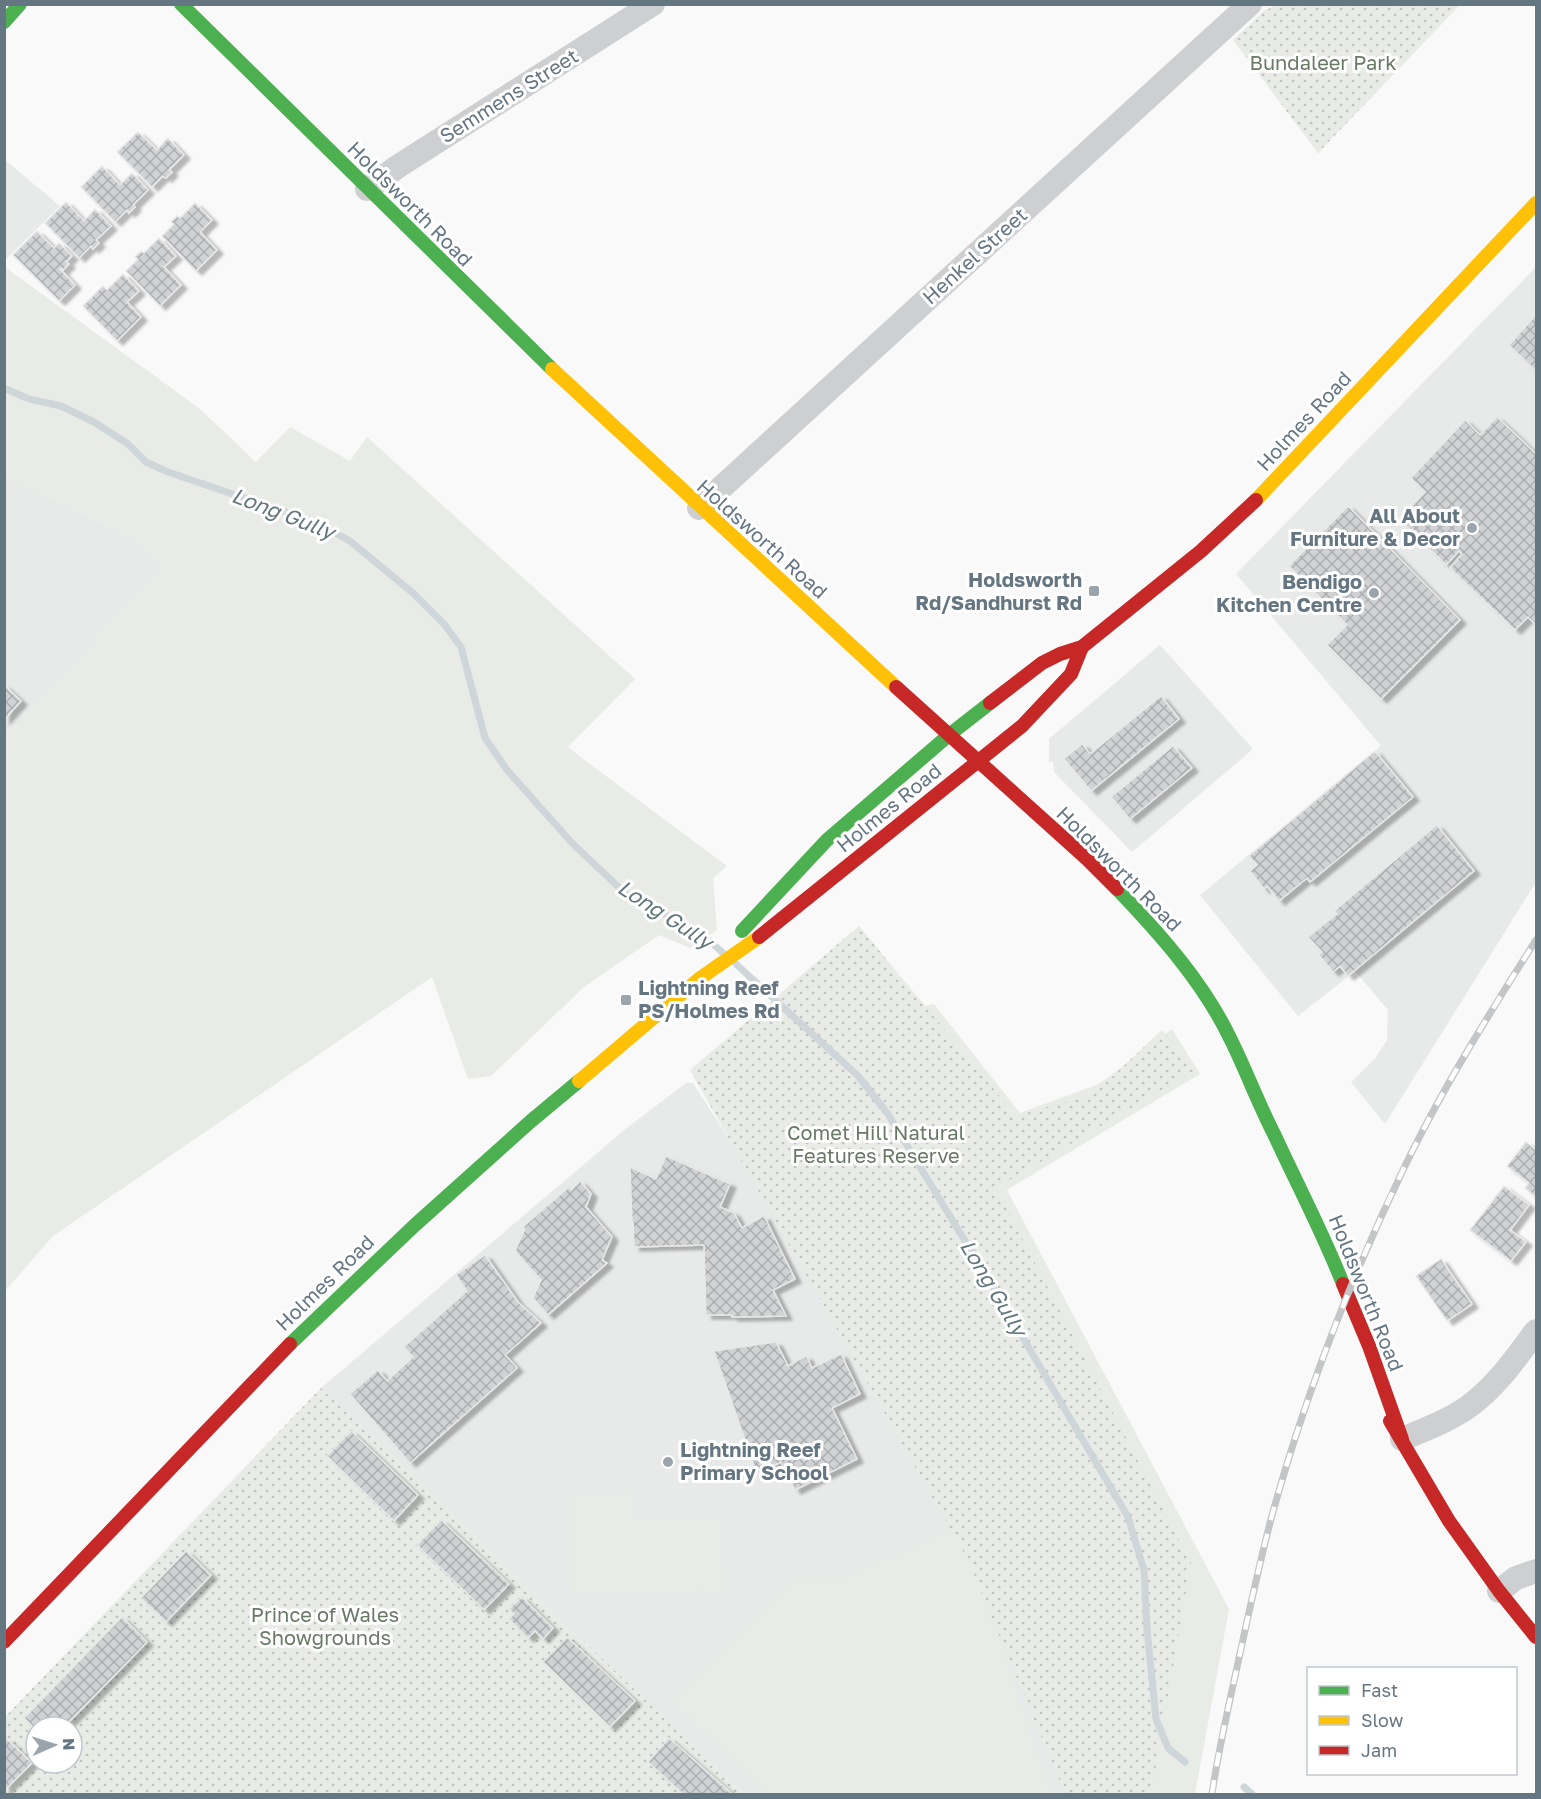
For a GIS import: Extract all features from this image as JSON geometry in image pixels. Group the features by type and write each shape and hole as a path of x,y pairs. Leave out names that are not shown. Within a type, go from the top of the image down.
{"main road":[{"path":"4,22 20,4"},
{"name":"Holdsworth Road","path":"182,4 508,327 699,508 1087,859 1152,925 1213,1007 1230,1037 1330,1251 1369,1347 1402,1439"},
{"name":"Holmes Road","path":"739,945 827,840 949,735 1042,663 1082,647 1201,551 1247,509 1536,203"},
{"name":"Holmes Road","path":"4,1642 313,1320 415,1225 531,1121 739,945 797,908 1022,726 1071,674 1082,647"},
{"name":"Holdsworth Road","path":"1272,1131 1305,1232"},
{"name":"Holdsworth Road","path":"1370,1390 1402,1439 1449,1521 1499,1591 1536,1637"}],"street":[{"name":"Semmens Street","path":"367,189 397,167 653,4"},
{"name":"Henkel Street","path":"699,508 1250,4"},
{"path":"1402,1439 1448,1419 1489,1390 1536,1331"},
{"path":"1499,1591 1516,1578 1536,1571"}],"shaded area":[{"path":"5,160 60,206 5,260"},
{"path":"1536,267 1536,882 1385,1124 1351,1082 1376,1057 1387,1040 1388,1010 1355,971 1298,1016 1200,895 1381,746 1236,574"},
{"path":"5,477 128,535 165,565 5,738"},
{"path":"1160,645 1253,749 1132,852 1054,772 1053,762 1049,762 1049,739"},
{"name":"Lightning Reef Primary School","path":"686,1083 693,1083 912,1424 1073,1794 743,1794 321,1388 623,1131"}],"green space":[{"name":"Bundaleer Park","path":"1276,5 1460,5 1318,153 1233,40 1264,11"},
{"path":"5,267 200,409 256,462 290,427 350,461 367,437 635,679 568,747 727,866 713,878 717,930 690,948 659,935 584,987 491,1076 468,1079 432,977 53,1236 5,1291 5,738 165,565 128,535 5,477"},
{"name":"Comet Hill Natural Features Reserve","path":"859,926 1016,1116 1095,1093 1162,1030 1195,1070 996,1188 1191,1563 1151,1794 1065,1794 968,1560 690,1070"},
{"path":"934,1004 1020,1113 1099,1084 1172,1029 1200,1074 1007,1190 1229,1609 1195,1794 1103,1794 883,1016"},
{"name":"Prince of Wales Showgrounds","path":"321,1388 743,1794 5,1794 4,1718"},
{"path":"632,1491 633,1519 721,1517 723,1591 572,1594 570,1493"},
{"path":"960,1528 1051,1794 767,1794 674,1702 796,1580 837,1580"}],"building":[{"path":"138,132 157,150 168,138 184,155 169,170 172,172 166,178 163,176 152,187 117,152"},
{"path":"102,166 120,185 132,173 148,190 133,205 135,207 129,213 127,210 115,222 81,187"},
{"path":"66,202 84,221 95,209 111,226 96,240 99,243 93,249 91,246 79,258 45,223"},
{"path":"195,203 212,220 200,232 217,250 196,271 162,236 174,224 171,222 177,216 180,218"},
{"path":"37,231 54,248 59,243 72,256 66,262 69,264 63,270 60,269 75,285 59,301 13,255"},
{"path":"159,238 176,256 164,267 181,285 160,306 126,271 138,259 135,257 141,251 144,253"},
{"path":"123,274 139,291 127,302 141,317 117,341 83,306 103,286 107,290"},
{"path":"1536,315 1536,371 1509,345"},
{"name":"All About Furniture & Decor","path":"1497,417 1536,454 1536,625 1528,617 1515,630 1450,568 1462,554 1459,551 1446,565 1429,548 1442,535 1438,532 1426,545 1403,523 1416,510 1412,506 1425,492 1411,478 1465,420 1480,435"},
{"name":"Bendigo Kitchen Centre","path":"1348,506 1460,620 1381,699 1327,645 1347,625 1289,566"},
{"path":"4,685 21,701 4,720"},
{"path":"1161,696 1179,719 1091,791 1064,759 1082,744 1090,754"},
{"path":"1173,746 1192,768 1130,819 1111,797"},
{"path":"1375,751 1413,797 1310,882 1307,878 1279,901 1267,886 1264,889 1250,871 1257,865 1249,856"},
{"path":"1437,825 1474,871 1348,976 1340,966 1333,972 1318,954 1322,952 1308,937 1337,914 1334,911"},
{"path":"1526,1142 1536,1150 1536,1197 1525,1188 1529,1183 1507,1166"},
{"path":"666,1156 730,1184 720,1207 734,1213 742,1228 764,1216 795,1279 773,1290 786,1316 706,1315 704,1245 634,1247 630,1167 656,1179"},
{"path":"580,1181 591,1194 586,1207 612,1237 602,1260 607,1263 548,1315 533,1298 541,1280 515,1251 525,1229 523,1227 569,1187 571,1190"},
{"path":"1504,1186 1529,1205 1510,1230 1526,1242 1511,1261 1470,1230"},
{"path":"485,1255 518,1302 541,1323 505,1355 517,1368 410,1463 350,1394 378,1370 387,1381 413,1357 404,1347 467,1291 456,1275"},
{"path":"1441,1259 1472,1304 1447,1321 1416,1276"},
{"path":"776,1342 788,1366 806,1356 812,1368 841,1354 860,1394 832,1408 857,1459 795,1490 781,1462 757,1474 714,1351"},
{"path":"351,1431 418,1495 394,1521 327,1456"},
{"path":"441,1520 509,1584 484,1610 417,1545"},
{"path":"186,1551 211,1575 166,1622 141,1598"},
{"path":"522,1597 553,1628 543,1639 535,1631 528,1638 509,1619 514,1614 509,1609"},
{"path":"122,1617 147,1642 76,1715 27,1715"},
{"path":"567,1637 635,1701 610,1727 543,1662"},
{"path":"669,1738 732,1794 683,1794 648,1762"},
{"path":"7,1739 24,1755 24,1771 4,1791 4,1741"}],"waterway":[{"name":"Long Gully","path":"4,388 29,399 61,406 94,422 128,444 146,462 168,472 303,518 350,541 413,593 444,624 461,647 485,738 507,770 573,844 627,895 702,934 723,953"},
{"name":"Long Gully","path":"736,964 858,1076 888,1114 1128,1517 1144,1570 1156,1719 1168,1748 1185,1762"},
{"name":"Long Gully","path":"1244,1787 1252,1794"}],"railway":[{"path":"1212,1794 1229,1703 1271,1519 1313,1384 1365,1253 1434,1109 1536,940"}],"traffic: fast":[{"path":"4,22 20,4"},
{"path":"181,4 552,369"},
{"path":"742,931 827,840 949,735 990,703"},
{"path":"1117,889 1180,959 1219,1017 1343,1284"},
{"path":"290,1344 415,1225 579,1081"}],"traffic: slow":[{"path":"1256,500 1536,203"},
{"path":"552,369 896,687"},
{"path":"579,1081 699,979 759,937"}],"traffic: jam":[{"path":"990,703 1042,663 1082,647 1201,551 1256,500"},
{"path":"759,937 1022,726 1071,674 1082,647"},
{"path":"896,687 1087,859 1117,889"},
{"path":"1343,1284 1369,1346 1402,1439"},
{"path":"4,1642 290,1344"},
{"path":"1390,1421 1449,1521 1499,1591 1536,1637"}],"place":[{"name":"All About Furniture & Decor","path":"1472,528"},
{"name":"Holdsworth Rd/Sandhurst Rd","path":"1094,591"},
{"name":"Bendigo Kitchen Centre","path":"1374,593"},
{"name":"Lightning Reef PS/Holmes Rd","path":"626,1000"},
{"name":"Lightning Reef Primary School","path":"668,1462"}]}
